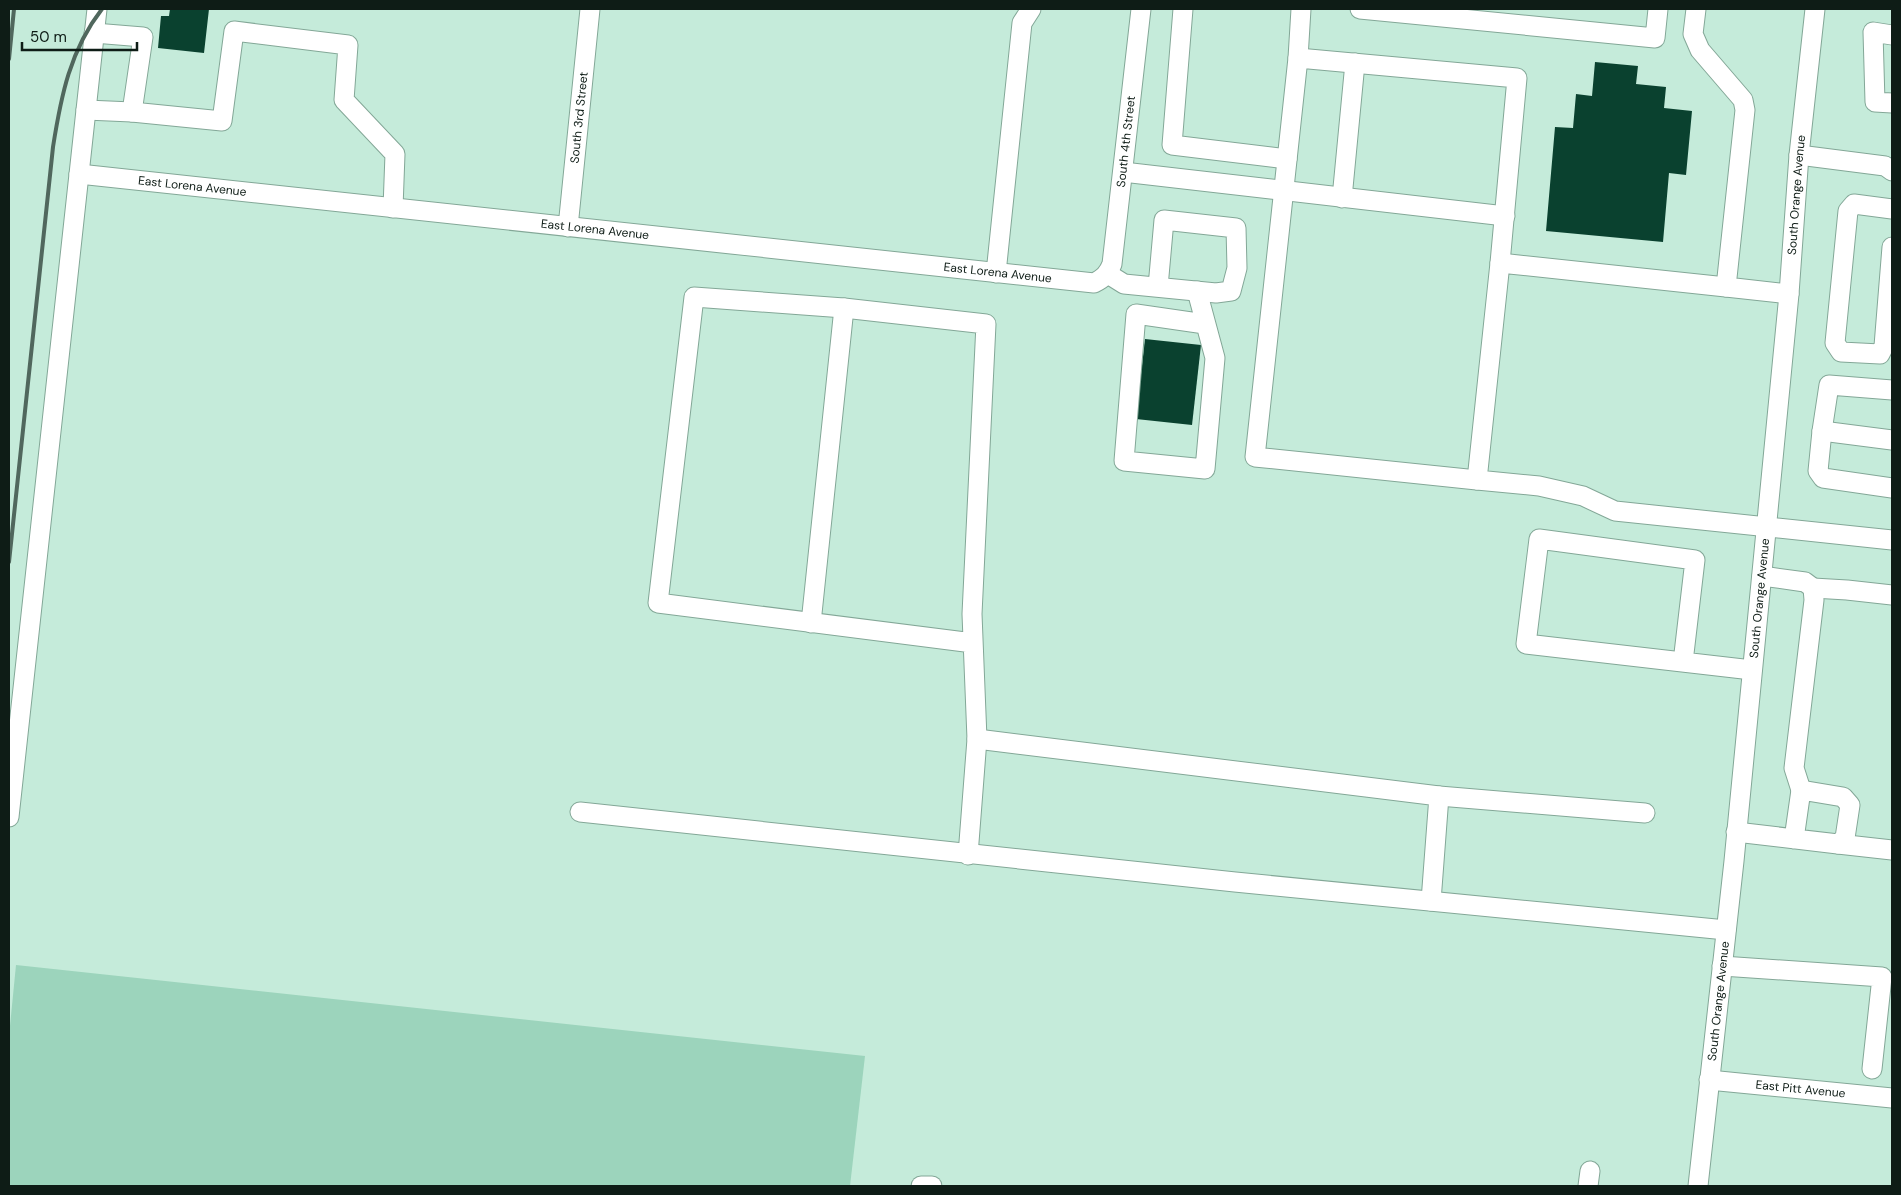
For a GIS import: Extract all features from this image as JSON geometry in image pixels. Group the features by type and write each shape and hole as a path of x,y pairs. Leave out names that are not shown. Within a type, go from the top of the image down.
{"street":[{"path":"9,817 97,9"},
{"name":"South 3rd Street","path":"568,227 590,9"},
{"path":"996,273 1022,23 1031,9"},
{"name":"South 4th Street","path":"1108,274 1114,250 1141,9"},
{"path":"1183,9 1172,145 1287,159"},
{"path":"1301,9 1298,58 1255,457 1539,486 1583,496 1615,512 1892,540"},
{"path":"1360,9 1655,38 1658,9"},
{"path":"1696,9 1693,34 1700,50 1743,100 1745,110 1726,287"},
{"name":"South Orange Avenue","path":"1698,1186 1762,576 1789,294 1799,155 1815,9"},
{"path":"86,110 132,112 222,121 234,31 348,45 344,100 395,154 393,208"},
{"path":"1892,35 1874,32 1875,102 1892,104"},
{"path":"94,33 143,37 132,112"},
{"path":"1298,58 1517,78 1505,216 1477,480"},
{"path":"1342,198 1355,63"},
{"path":"1799,155 1885,166 1892,170"},
{"path":"1122,172 1505,216"},
{"name":"East Lorena Avenue","path":"79,174 1094,283 1108,274"},
{"path":"1892,209 1854,204 1848,212 1835,343 1841,352 1880,354 1884,346 1892,247"},
{"path":"1108,274 1124,284 1216,293 1231,291 1237,268 1236,228 1164,220 1158,287"},
{"path":"1500,264 1789,294"},
{"path":"1197,291 1215,358 1205,469 1124,461 1136,314 1205,324"},
{"path":"968,854 977,739 972,604 986,324 844,308 694,297 658,603 973,643"},
{"path":"811,623 844,308"},
{"path":"1892,390 1829,385 1818,471 1823,478 1892,488"},
{"path":"1822,431 1892,440"},
{"path":"1683,662 1695,560 1539,539 1526,644 1752,670"},
{"path":"1762,576 1805,582 1813,588 1892,595"},
{"path":"1794,839 1801,790 1794,768 1814,600 1813,588"},
{"path":"977,739 1439,796 1645,813"},
{"path":"1801,790 1843,797 1850,805 1845,838 1838,844"},
{"path":"1431,901 1439,796"},
{"path":"580,812 968,854 1726,930"},
{"path":"1736,832 1892,850"},
{"path":"1722,966 1882,977 1872,1069"},
{"name":"East Pitt Avenue","path":"1709,1080 1892,1098"},
{"path":"921,1186 932,1186"}],"green space":[{"path":"16,965 865,1056 850,1186 9,1186 9,1036"}],"building":[{"path":"170,9 209,9 204,53 158,48 161,16 169,16"},
{"path":"1595,62 1638,66 1636,84 1666,87 1664,108 1692,111 1686,175 1669,173 1663,242 1546,231 1555,127 1573,128 1576,94 1592,96"},
{"path":"1145,339 1201,345 1192,425 1136,419"}],"railway":[{"path":"9,59 14,9"},
{"path":"9,562 56,128 68,74 82,41 102,9"}]}
